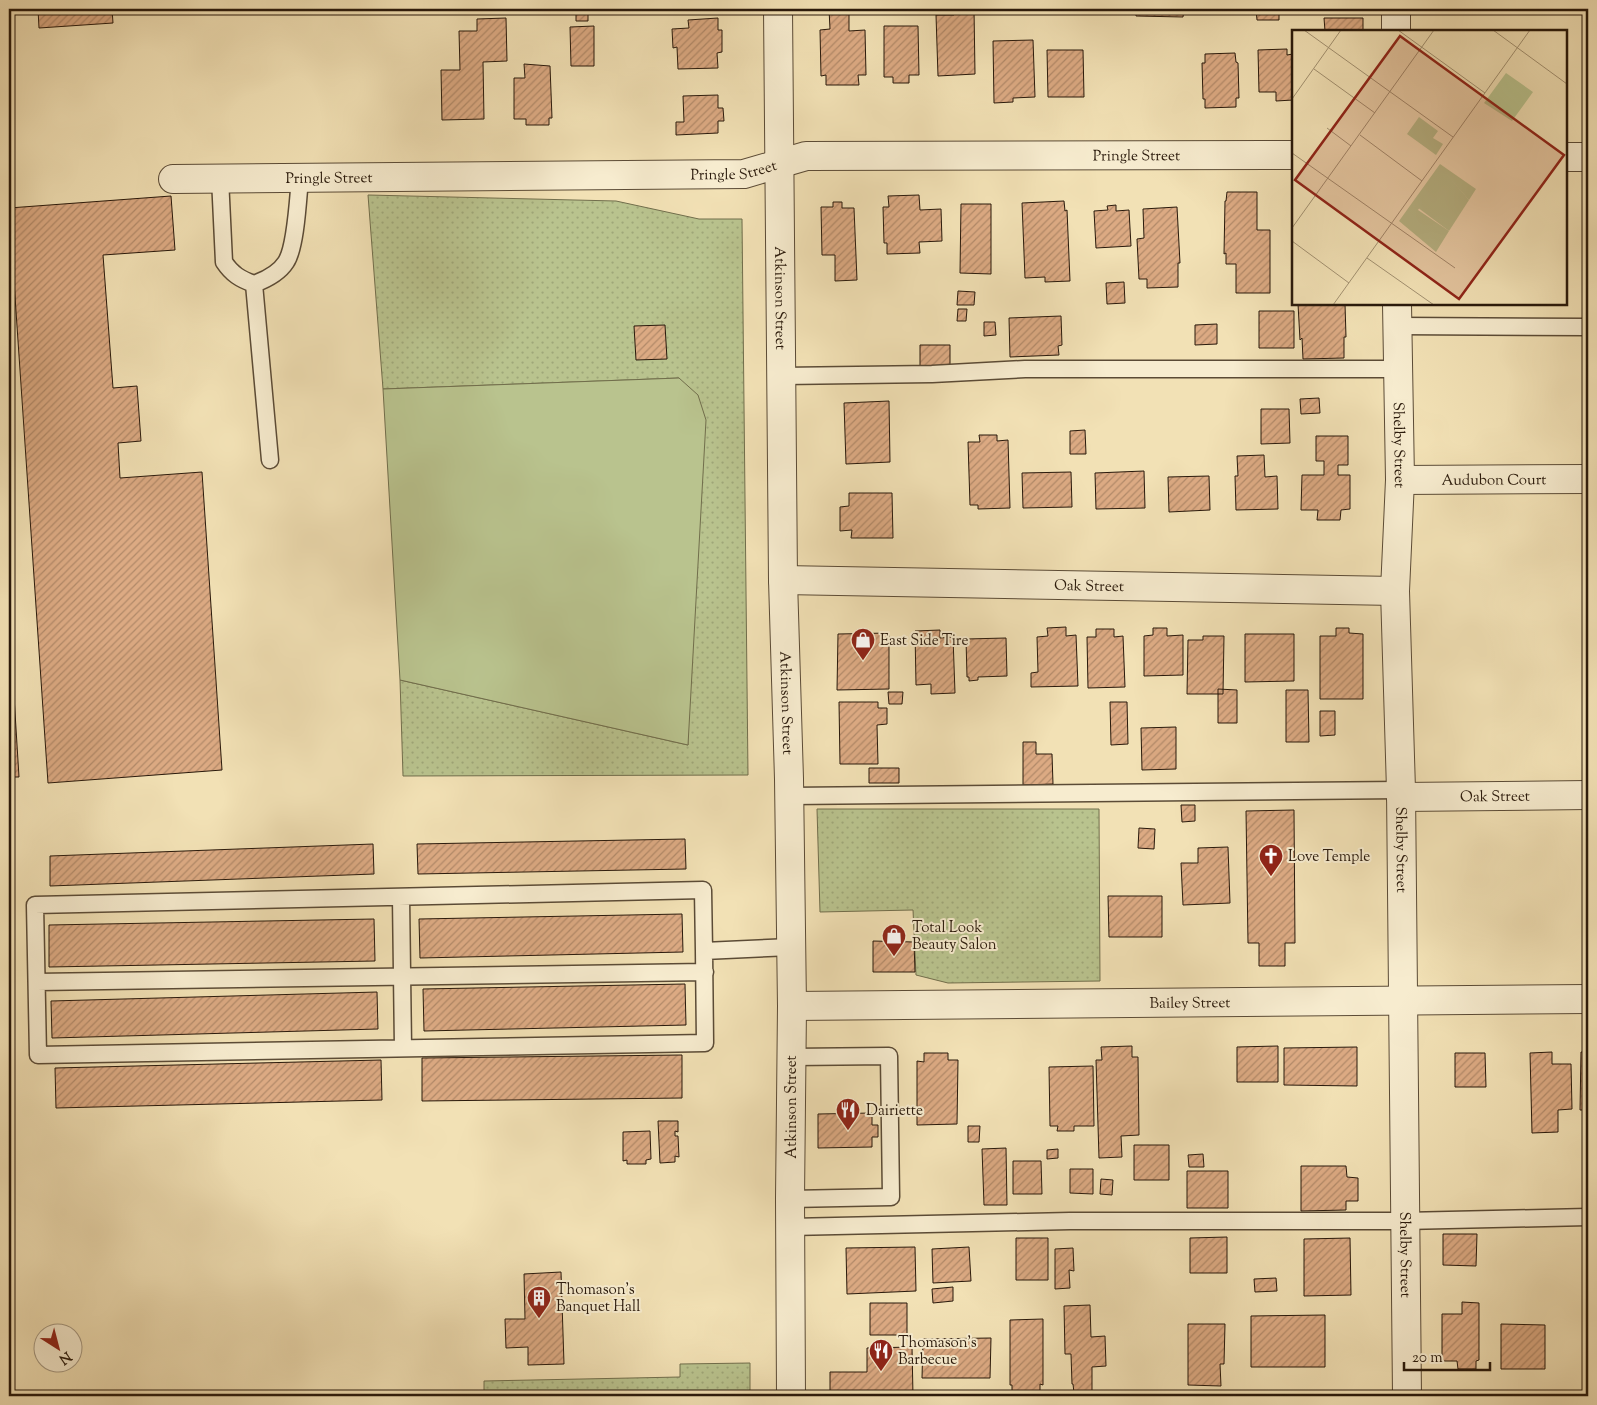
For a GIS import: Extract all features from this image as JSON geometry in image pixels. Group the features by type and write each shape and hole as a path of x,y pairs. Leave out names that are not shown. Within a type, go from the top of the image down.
{"street":[{"name":"Atkinson Street","path":"778,9 783,580 792,1006 790,1199 791,1396"},
{"path":"1396,9 1396,30"},
{"name":"Pringle Street","path":"173,179 744,174 806,156 1292,155"},
{"path":"1567,157 1588,157"},
{"name":"Shelby Street","path":"1397,315 1400,480 1395,590 1401,794 1407,1396"},
{"name":"Audubon Court","path":"1400,480 1588,478"},
{"name":"Oak Street","path":"783,580 1395,590"},
{"name":"Oak Street","path":"1401,794 1588,795"},
{"name":"Bailey Street","path":"792,1006 1588,999"}],"lane":[{"path":"220,178 224,262 230,271 242,280 254,284 266,280 286,263 293,240 300,178"},
{"path":"254,284 270,460"},
{"path":"1397,315 1588,327"},
{"path":"782,376 932,374 1025,370 1398,369"},
{"path":"789,796 1401,794"},
{"path":"703,890 704,951 705,1043 38,1055 36,905 703,890"},
{"path":"402,897 402,1048"},
{"path":"704,951 791,947"},
{"path":"37,982 705,972"},
{"path":"790,1199 891,1197 889,1056 791,1057"},
{"path":"790,1227 1070,1221 1404,1221 1588,1217"}],"green space":[{"path":"368,195 616,201 699,219 742,219 748,775 403,776 400,680 688,745 679,378 383,389"},
{"path":"679,378 698,395 706,420 688,745 400,680 383,389"},
{"path":"817,809 1099,809 1100,981 948,983 916,975 913,910 820,912"},
{"path":"750,1363 750,1396 484,1396 484,1381 680,1377 680,1364"}],"building":[{"path":"38,9 112,9 113,23 39,28"},
{"path":"576,9 588,9 588,21 576,21"},
{"path":"829,9 859,9 859,14 849,14 849,31 865,30 866,75 858,75 859,85 826,85 826,75 821,76 820,30 830,29"},
{"path":"954,9 974,9 975,74 938,76 936,15 954,15"},
{"path":"1136,9 1184,9 1183,17 1136,16"},
{"path":"1256,9 1279,9 1279,20 1257,20"},
{"path":"506,18 507,61 483,62 484,119 442,120 441,70 460,70 459,31 477,31 477,19"},
{"path":"718,18 718,30 722,30 722,52 717,53 718,68 678,69 677,47 673,48 672,29 689,28 688,20"},
{"path":"1324,18 1363,18 1363,30 1325,30"},
{"path":"594,26 594,66 571,66 570,27"},
{"path":"884,26 918,26 919,75 909,75 909,83 893,83 893,77 884,77"},
{"path":"1033,40 1035,97 1013,98 1013,102 994,103 993,41"},
{"path":"1287,49 1287,55 1292,54 1292,100 1276,101 1276,92 1259,92 1258,50"},
{"path":"1047,50 1083,50 1084,97 1048,97"},
{"path":"1235,53 1236,62 1238,63 1239,98 1236,98 1236,107 1205,108 1202,63 1205,63 1205,54"},
{"path":"524,64 550,66 552,118 549,118 549,125 526,125 526,119 514,119 514,78 525,78"},
{"path":"718,95 718,108 723,108 724,121 718,121 718,133 676,135 676,122 684,122 683,96"},
{"path":"1227,192 1257,192 1257,230 1270,230 1270,293 1236,293 1236,264 1226,264 1226,253 1224,254 1225,201"},
{"path":"919,195 920,210 941,209 942,241 919,242 920,253 887,254 887,243 884,243 883,207 889,207 888,196"},
{"path":"171,196 175,250 103,255 113,388 137,386 141,441 118,443 120,478 202,472 222,770 48,783 9,208"},
{"path":"1064,201 1065,211 1067,210 1070,281 1045,282 1045,277 1025,278 1022,203"},
{"path":"833,202 842,202 842,208 854,208 857,280 835,281 835,255 822,255 821,207 833,207"},
{"path":"961,204 991,204 991,274 960,273"},
{"path":"1116,205 1116,211 1129,210 1131,246 1096,248 1094,211 1108,210 1107,206"},
{"path":"1177,207 1180,263 1178,263 1178,287 1147,288 1147,279 1139,279 1137,239 1144,238 1143,209"},
{"path":"1124,282 1125,303 1107,304 1106,283"},
{"path":"958,291 975,292 974,305 957,305"},
{"path":"1298,305 1345,305 1346,337 1344,337 1344,358 1303,359 1302,338 1300,340"},
{"path":"958,309 967,309 966,321 957,321"},
{"path":"1259,311 1294,311 1294,348 1259,348"},
{"path":"1061,316 1062,345 1058,346 1059,355 1010,357 1009,318"},
{"path":"984,322 995,322 996,335 984,336"},
{"path":"1217,324 1217,344 1195,345 1195,325"},
{"path":"665,325 667,359 636,360 634,326"},
{"path":"920,345 950,345 950,367 920,367"},
{"path":"1319,398 1320,413 1301,414 1300,399"},
{"path":"889,401 890,462 846,464 844,403"},
{"path":"1261,409 1289,409 1290,443 1261,444"},
{"path":"1085,430 1086,454 1070,454 1070,431"},
{"path":"979,435 997,435 997,441 1008,440 1010,508 978,509 978,505 970,505 968,442 980,442"},
{"path":"1316,436 1348,436 1348,465 1338,465 1338,475 1350,475 1350,509 1341,510 1340,520 1317,520 1318,510 1301,510 1302,475 1324,475 1324,461 1316,461"},
{"path":"1264,455 1265,477 1277,476 1278,509 1236,510 1235,476 1238,476 1237,456"},
{"path":"1144,471 1145,508 1096,509 1095,473"},
{"path":"1071,472 1072,507 1023,508 1022,473"},
{"path":"1209,476 1210,510 1169,512 1168,477"},
{"path":"849,493 892,493 893,538 851,538 852,530 840,531 840,507 849,506"},
{"path":"9,615 19,777 9,777"},
{"path":"1066,627 1066,636 1076,635 1078,686 1031,687 1031,673 1038,672 1037,637 1048,636 1047,628"},
{"path":"1153,628 1167,628 1167,636 1183,635 1183,675 1144,676 1144,636 1153,635"},
{"path":"1336,628 1349,628 1349,633 1363,634 1363,699 1320,699 1320,636 1336,636"},
{"path":"1096,629 1114,629 1114,637 1123,636 1125,687 1088,688 1087,637 1096,637"},
{"path":"940,630 940,638 953,637 955,693 931,694 931,684 916,685 915,631"},
{"name":"East Side Tire","path":"889,633 889,689 837,690 838,634"},
{"path":"1245,634 1294,634 1294,681 1245,682"},
{"path":"1203,636 1224,636 1223,694 1187,694 1188,640 1203,640"},
{"path":"1006,638 1007,676 978,677 978,680 969,681 969,677 967,677 966,639"},
{"path":"1218,689 1237,690 1237,723 1218,723"},
{"path":"1286,690 1308,690 1309,742 1286,742"},
{"path":"888,692 903,692 902,704 889,704"},
{"path":"839,702 878,702 878,708 887,708 887,724 877,725 878,764 840,764"},
{"path":"1110,702 1127,702 1128,744 1111,745"},
{"path":"1320,711 1335,711 1335,735 1320,736"},
{"path":"1176,727 1176,769 1142,770 1141,728"},
{"path":"1023,742 1036,742 1036,754 1052,754 1053,784 1023,785"},
{"path":"869,768 899,768 899,783 869,783"},
{"path":"1181,805 1195,805 1195,821 1182,822"},
{"name":"Love Temple","path":"1294,810 1295,943 1285,943 1285,966 1259,966 1259,943 1248,943 1246,811"},
{"path":"1139,828 1155,829 1154,849 1138,848"},
{"path":"685,839 686,869 418,874 417,844"},
{"path":"373,844 374,874 50,886 50,856"},
{"path":"1228,847 1230,903 1183,905 1181,863 1198,863 1198,848"},
{"path":"1108,896 1162,896 1162,937 1109,937"},
{"path":"682,914 683,952 420,958 419,919"},
{"path":"374,919 375,961 49,967 49,925"},
{"name":"Total Look Beauty Salon","path":"873,941 914,942 915,972 873,972"},
{"path":"685,984 686,1025 424,1031 423,989"},
{"path":"377,992 378,1029 52,1038 51,1001"},
{"path":"1132,1046 1132,1057 1138,1057 1139,1135 1121,1136 1122,1157 1099,1158 1096,1060 1102,1060 1101,1047"},
{"path":"1278,1046 1278,1082 1237,1082 1237,1047"},
{"path":"1357,1047 1357,1086 1284,1085 1284,1048"},
{"path":"1552,1052 1552,1064 1571,1064 1572,1109 1558,1110 1558,1132 1532,1133 1530,1053"},
{"path":"1581,1052 1588,1052 1588,1118 1586,1110 1580,1110"},
{"path":"924,1053 948,1053 948,1060 958,1060 957,1124 917,1125 917,1061 924,1062"},
{"path":"1455,1053 1485,1053 1486,1087 1455,1087"},
{"path":"682,1055 682,1098 422,1101 422,1058"},
{"path":"381,1060 382,1100 56,1108 55,1068"},
{"path":"1093,1066 1094,1126 1074,1126 1074,1131 1057,1131 1058,1126 1050,1126 1049,1067"},
{"name":"Dairiette","path":"872,1113 872,1125 878,1125 878,1137 872,1137 872,1147 818,1148 818,1114"},
{"path":"658,1121 678,1121 678,1132 675,1131 675,1136 678,1136 679,1157 675,1156 675,1162 660,1163"},
{"path":"968,1126 980,1126 979,1142 968,1142"},
{"path":"650,1131 651,1159 646,1160 646,1164 627,1164 627,1160 623,1161 623,1132"},
{"path":"1134,1145 1169,1145 1169,1180 1134,1180"},
{"path":"1006,1148 1007,1205 984,1205 982,1149"},
{"path":"1058,1149 1058,1158 1047,1159 1047,1150"},
{"path":"1203,1154 1204,1167 1189,1167 1188,1155"},
{"path":"1013,1161 1041,1161 1042,1194 1013,1194"},
{"path":"1301,1166 1346,1166 1347,1177 1358,1178 1358,1201 1346,1201 1346,1210 1301,1211"},
{"path":"1070,1169 1093,1169 1093,1194 1070,1193"},
{"path":"1187,1171 1228,1171 1228,1208 1187,1208"},
{"path":"1101,1179 1113,1180 1112,1195 1100,1194"},
{"path":"1443,1234 1477,1234 1476,1266 1443,1265"},
{"path":"1227,1237 1227,1273 1190,1273 1190,1238"},
{"path":"1016,1238 1048,1238 1048,1280 1016,1280"},
{"path":"1350,1238 1351,1295 1304,1296 1304,1239"},
{"path":"915,1247 916,1291 847,1294 846,1248"},
{"path":"969,1247 971,1281 933,1283 932,1249"},
{"path":"1073,1248 1074,1271 1069,1270 1070,1288 1055,1289 1055,1249"},
{"name":"Thomason's Banquet Hall","path":"561,1272 564,1364 528,1365 528,1347 506,1348 505,1319 525,1319 524,1274"},
{"path":"1276,1278 1277,1291 1255,1292 1254,1279"},
{"path":"953,1287 953,1301 933,1303 932,1289"},
{"path":"1462,1302 1479,1303 1479,1360 1476,1361 1476,1369 1458,1369 1457,1361 1442,1361 1442,1314 1462,1314"},
{"path":"870,1303 907,1303 907,1335 870,1335"},
{"path":"1090,1305 1091,1337 1105,1336 1106,1366 1092,1367 1092,1392 1074,1393 1071,1354 1065,1354 1064,1306"},
{"path":"1325,1315 1325,1367 1251,1367 1251,1316"},
{"path":"1043,1319 1043,1385 1040,1384 1040,1393 1012,1393 1012,1385 1010,1385 1010,1320"},
{"path":"1188,1324 1225,1324 1224,1364 1220,1364 1221,1386 1188,1385"},
{"path":"1501,1324 1545,1325 1545,1369 1501,1369"},
{"path":"991,1338 990,1378 922,1378 923,1339"},
{"name":"Thomason's Barbecue","path":"912,1347 913,1396 830,1396 830,1372 867,1372 867,1348"}],"place":[{"name":"East Side Tire","path":"863,661"},
{"name":"Love Temple","path":"1271,877"},
{"name":"Total Look Beauty Salon","path":"894,957"},
{"name":"Dairiette","path":"848,1131"},
{"name":"Thomason's Banquet Hall","path":"539,1319"},
{"name":"Thomason's Barbecue","path":"881,1372"}]}
